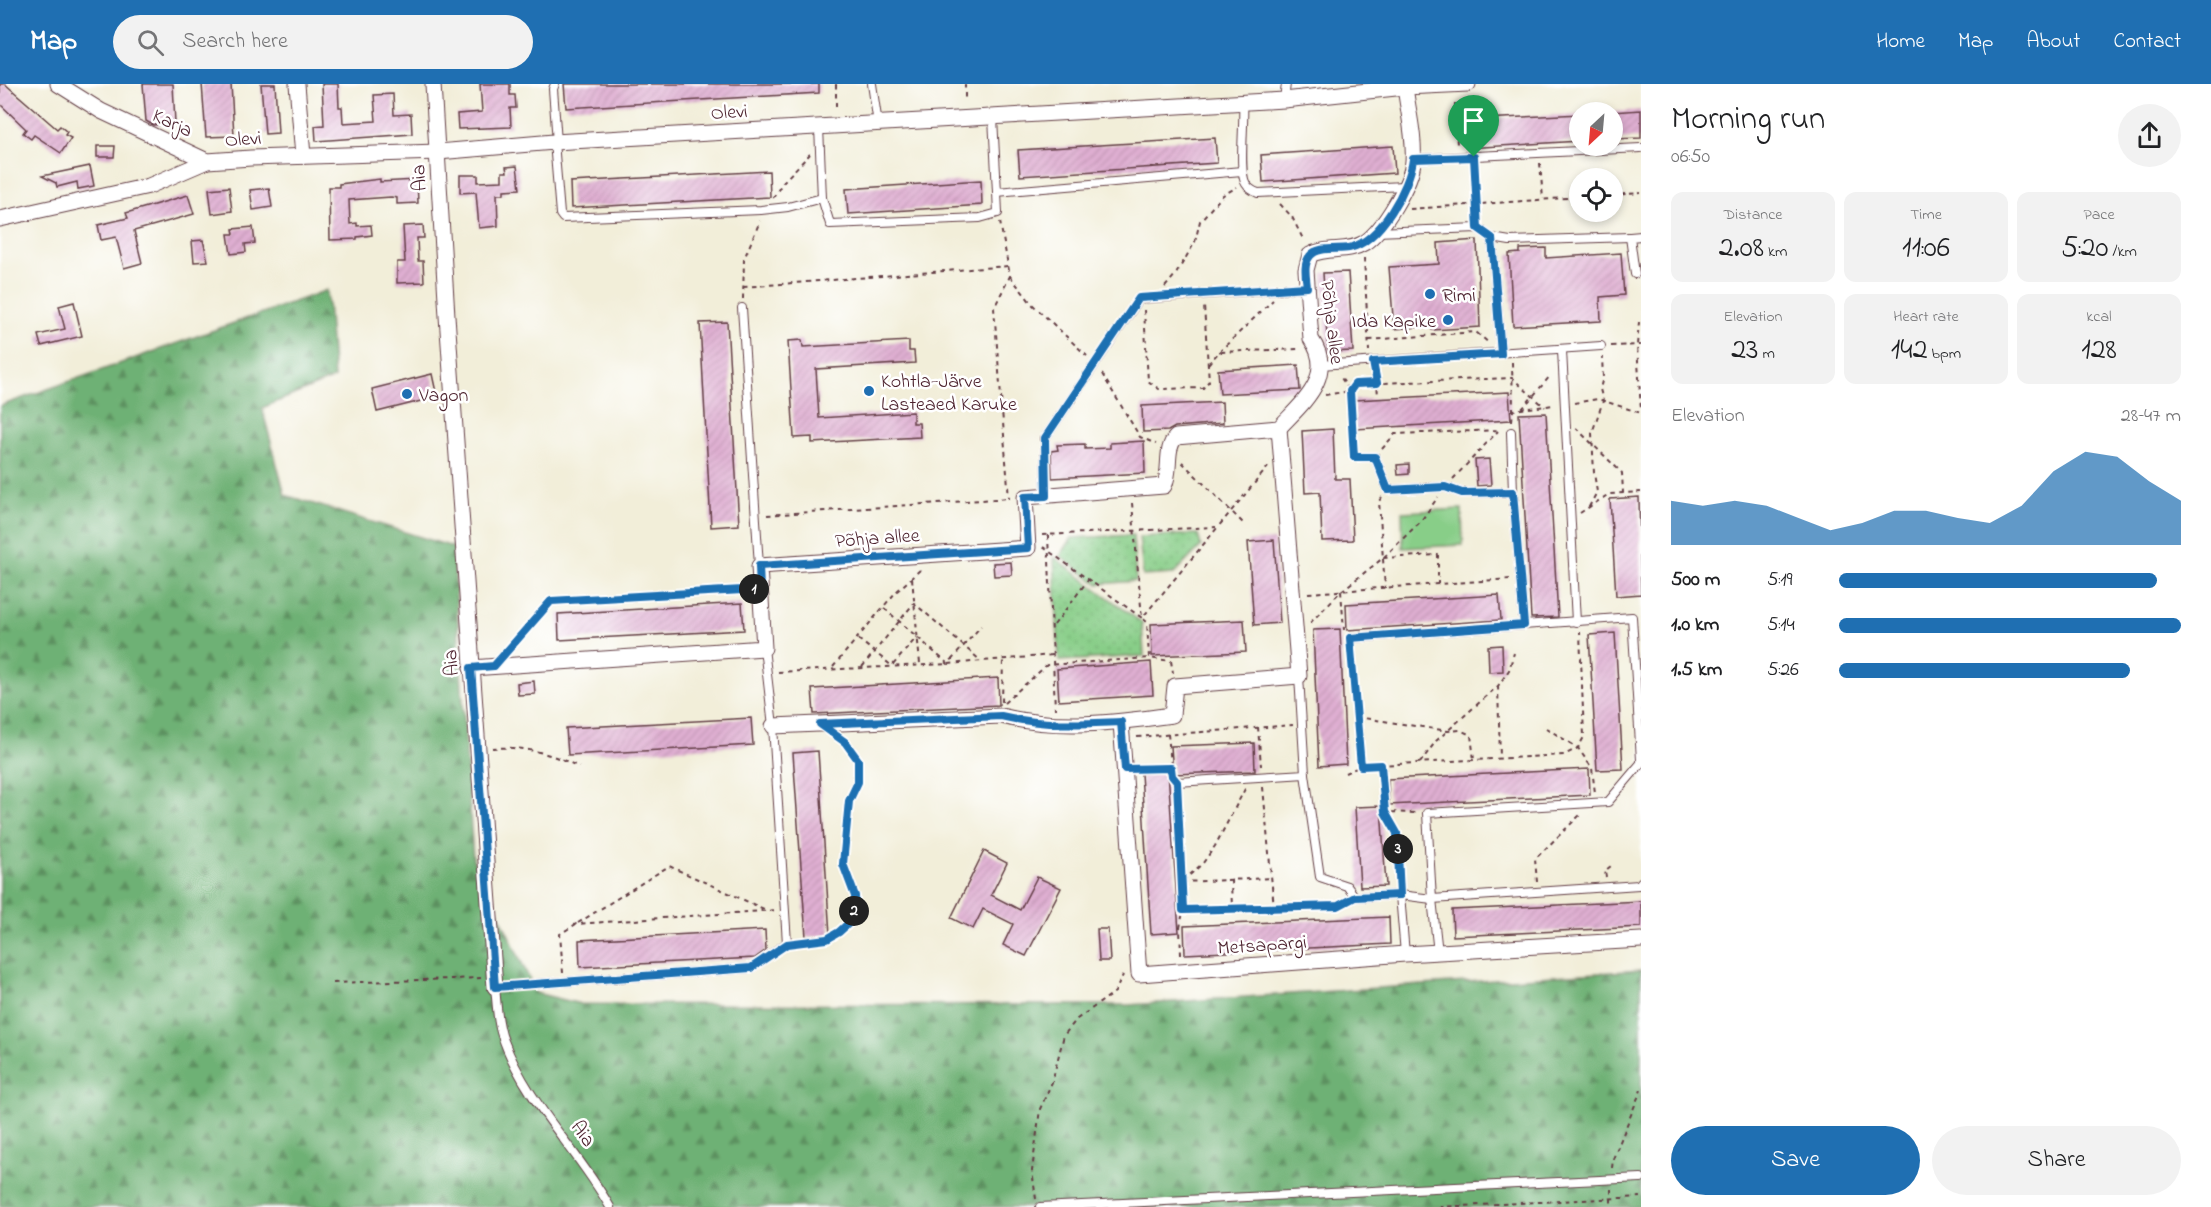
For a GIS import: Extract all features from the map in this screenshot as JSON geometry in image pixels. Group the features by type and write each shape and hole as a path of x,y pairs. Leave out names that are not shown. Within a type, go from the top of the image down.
{"street":[{"name":"Karja","path":"58,84 101,111 207,162"},
{"path":"297,84 303,156"},
{"name":"Aia","path":"433,84 494,982"},
{"name":"Olevi","path":"0,219 148,186 207,162 303,156 438,152 555,142 993,118 1243,101 1285,92 1468,84"},
{"path":"1364,243 1376,232 1392,210 1412,172 1413,159 1405,87"},
{"name":"Põhja allee","path":"1279,428 1307,398 1326,365 1311,339 1306,263 1310,255 1320,250 1350,248 1364,243"},
{"path":"773,726 1001,716 1056,725 1121,722 1172,715 1175,686 1299,676 1279,428 1176,437 1170,443 1167,479 1164,486 1025,497 1027,536"},
{"name":"Põhja allee","path":"759,566 1028,548 1027,536"},
{"path":"471,668 764,648 759,566"},
{"name":"Metsapargi","path":"1121,722 1139,974 1405,954 1641,940"}],"lane":[{"path":"555,84 553,88 555,142 560,214 564,218 765,209 788,207 822,198"},
{"path":"872,84 878,124"},
{"path":"1243,101 1245,117 1242,171 1245,183 1250,189 1258,193 1404,186"},
{"path":"819,128 822,198 830,224 980,218 998,213 993,118"},
{"path":"1413,159 1641,148"},
{"path":"997,192 1242,171"},
{"path":"1376,232 1478,228 1492,238 1510,241 1641,236"},
{"path":"1630,237 1635,274"},
{"path":"1492,238 1501,354"},
{"path":"1046,496 1045,438 1139,298 1307,287"},
{"path":"742,308 759,566"},
{"path":"1326,365 1601,346"},
{"path":"1562,350 1576,622"},
{"path":"1511,432 1513,492 1524,625"},
{"path":"1364,458 1375,457 1388,490 1445,487 1462,493 1513,492"},
{"path":"1350,638 1632,617 1641,762 1608,802 1427,813 1431,899 1438,953"},
{"path":"494,982 563,981 751,968 787,944 773,726 764,648"},
{"path":"1299,676 1305,774 1320,877 1347,886 1355,897 1400,895 1431,899 1639,885 1641,882"},
{"path":"1177,782 1305,774"},
{"path":"1400,895 1405,954"},
{"name":"Aia","path":"494,982 498,1020 503,1040 512,1060 542,1111 610,1207"},
{"path":"1039,1207 1641,1178"}],"path":[{"path":"836,84 836,108"},
{"path":"965,84 965,99"},
{"path":"1455,103 1458,158"},
{"path":"1539,154 1543,200"},
{"path":"1474,157 1478,228"},
{"path":"1157,297 1176,274 1195,242 1200,221 1223,195 1245,183"},
{"path":"1270,192 1292,217 1310,255"},
{"path":"1623,194 1641,193"},
{"path":"1392,210 1569,199"},
{"path":"998,213 1010,276 1032,304 1095,363 1140,437 1170,450 1243,523"},
{"path":"1364,243 1369,352 1373,362 1378,396"},
{"path":"743,287 1008,266"},
{"path":"1009,499 994,308 1010,276"},
{"path":"1208,364 1285,289"},
{"path":"1144,298 1148,381 1160,389 1203,388 1209,381 1203,294"},
{"path":"1639,322 1636,345 1641,411"},
{"path":"1369,339 1476,332 1501,354"},
{"path":"1589,507 1597,492 1592,433 1603,401 1600,388 1603,377 1601,346 1641,345"},
{"path":"1219,352 1317,347"},
{"path":"1511,353 1514,410"},
{"path":"1522,409 1534,397 1562,359"},
{"path":"1326,365 1350,391"},
{"path":"1364,458 1354,457 1350,391 1355,384 1512,378 1545,406"},
{"path":"1307,398 1350,391"},
{"path":"1565,418 1622,473 1623,493"},
{"path":"1375,457 1395,434 1499,429 1511,432"},
{"path":"1296,639 1341,591 1383,558 1421,521 1445,487 1499,429"},
{"path":"1142,618 1281,451"},
{"path":"1131,488 1142,618"},
{"path":"1385,588 1379,501 1388,490"},
{"path":"1571,519 1609,494 1641,492"},
{"path":"756,515 1025,497"},
{"path":"1027,536 1217,527"},
{"path":"1048,535 1056,725"},
{"path":"1027,536 1147,622 1149,658"},
{"path":"832,669 895,593 935,554"},
{"path":"1383,558 1438,555 1438,584"},
{"path":"912,578 920,664"},
{"path":"1292,594 1520,579"},
{"path":"1053,627 1089,580"},
{"path":"494,666 551,601 760,589"},
{"path":"1341,591 1342,628 1350,638 1361,766"},
{"path":"862,667 914,603"},
{"path":"914,603 981,661"},
{"path":"883,608 948,663"},
{"path":"1345,773 1361,766 1564,755 1578,748 1584,737 1581,635 1576,622"},
{"path":"948,663 981,626"},
{"path":"892,666 917,637"},
{"path":"857,638 892,666"},
{"path":"1419,763 1436,741 1498,686 1509,670 1514,653"},
{"path":"767,672 1004,660 1053,655"},
{"path":"1004,660 1002,705 1047,665 1053,663 1149,658 1171,661 1175,686"},
{"path":"1498,686 1500,759"},
{"path":"1357,717 1448,731 1460,730 1471,735 1474,760"},
{"path":"787,944 827,939 850,922 855,909 855,896 843,864 849,801 858,782 858,760 845,742 820,724"},
{"path":"1122,738 1302,724"},
{"path":"1258,727 1259,777 1274,908"},
{"path":"1538,892 1535,859 1586,808 1596,803 1592,768 1578,748 1546,728"},
{"path":"1168,734 1172,776 1177,782 1183,910 1180,928 1181,971"},
{"path":"477,749 507,747 538,751 579,767"},
{"path":"1381,765 1385,812 1397,833 1400,895"},
{"path":"1125,769 1171,768"},
{"path":"1182,882 1203,863 1215,846 1245,788 1259,777"},
{"path":"1385,812 1427,813"},
{"path":"1606,887 1605,871 1612,865"},
{"path":"563,981 560,934 669,866 768,911"},
{"path":"1182,882 1272,878"},
{"path":"1231,880 1232,909"},
{"path":"1183,910 1338,906 1355,897"},
{"path":"576,924 785,910"},
{"path":"1039,1207 1032,1171 1040,1109 1052,1082 1064,1035 1077,1019 1115,992 1123,975"},
{"path":"333,982 494,982"},
{"path":"1611,1207 1612,1159 1641,1090"},
{"path":"1439,1207 1641,1197"}],"green space":[{"path":"327,290 334,378 262,408 285,495 453,547 473,859 536,993 581,1004 1128,1005 1641,970 1641,1207 0,1207 0,406"},
{"path":"1462,509 1463,545 1403,548 1402,512"},
{"path":"1198,534 1201,546 1174,574 1143,576 1139,537"},
{"path":"1133,535 1136,581 1098,584 1060,556 1072,538"},
{"path":"1054,557 1142,623 1144,656 1059,661"}],"building":[{"path":"0,84 5,84 57,129 60,126 67,132 65,135 71,138 61,153 34,135 31,139 23,133 26,129 0,104"},
{"path":"143,84 173,84 175,123 153,125 146,121"},
{"path":"202,84 231,84 234,136 206,137"},
{"path":"261,84 275,84 278,133 265,134"},
{"path":"322,84 338,84 339,107 342,107 343,123 376,121 374,95 393,94 394,115 411,114 412,134 316,141 315,126 324,125"},
{"path":"480,84 510,84 510,95 515,95 516,108 510,108 511,127 458,129 457,114 482,112"},
{"path":"564,84 819,84 819,93 566,108"},
{"path":"1641,110 1641,138 1623,139 1623,111"},
{"path":"1569,115 1569,142 1466,148 1464,120"},
{"path":"1215,138 1217,163 1020,176 1018,150"},
{"path":"97,146 115,146 114,157 97,157"},
{"path":"1393,146 1395,173 1263,182 1261,155"},
{"path":"90,166 94,186 78,189 77,182 57,187 56,183 42,176"},
{"path":"517,166 520,189 504,190 504,194 497,194 498,226 479,228 476,192 460,193 460,175 478,175 478,182 502,181 502,172 507,172 506,167"},
{"path":"769,171 770,197 571,208 570,182"},
{"path":"380,179 380,182 417,180 418,203 397,204 397,198 391,197 349,200 350,224 371,225 372,235 357,237 357,239 330,240 329,187"},
{"path":"981,180 982,205 848,214 846,189"},
{"path":"229,187 232,211 212,214 209,189"},
{"path":"269,188 272,207 253,210 250,190"},
{"path":"188,195 194,214 134,231 142,263 124,268 116,237 101,240 98,225 128,218 126,213"},
{"path":"423,225 424,238 417,238 418,261 423,261 424,282 397,283 397,262 405,262 403,226"},
{"path":"253,227 255,243 245,244 246,252 231,254 228,234 234,234 233,229"},
{"path":"203,240 208,261 194,262 192,241"},
{"path":"1477,240 1480,327 1432,330 1432,326 1394,329 1389,267 1439,264 1438,243"},
{"path":"1546,248 1546,258 1621,253 1624,295 1600,297 1601,321 1513,326 1509,254 1520,253 1520,249"},
{"path":"1348,272 1353,351 1328,352 1323,273"},
{"path":"74,302 82,336 41,346 38,335 65,329 59,306"},
{"path":"727,322 739,525 711,527 700,323"},
{"path":"802,340 803,347 909,341 909,351 914,351 915,363 816,369 819,418 913,412 913,423 919,423 920,437 812,443 812,437 794,438 788,341"},
{"path":"1298,365 1300,390 1220,394 1218,370"},
{"path":"432,374 437,397 377,412 372,389"},
{"path":"1509,392 1511,420 1355,429 1354,400"},
{"path":"1222,402 1223,423 1175,427 1168,431 1143,432 1142,406"},
{"path":"1546,413 1558,617 1531,618 1519,414"},
{"path":"1333,429 1335,479 1350,479 1353,540 1322,541 1320,492 1305,493 1302,431"},
{"path":"1144,441 1145,473 1052,478 1051,451 1058,450 1057,445 1085,444 1085,449 1110,448 1110,443"},
{"path":"1489,459 1491,485 1477,486 1475,460"},
{"path":"1409,464 1409,474 1398,475 1397,465"},
{"path":"1639,497 1641,594 1616,596 1610,499"},
{"path":"1274,540 1280,623 1254,625 1248,542"},
{"path":"1011,562 1012,575 994,576 993,563"},
{"path":"1499,595 1501,620 1347,630 1346,604"},
{"path":"742,603 744,630 559,640 558,614"},
{"path":"1244,620 1246,652 1152,656 1151,624"},
{"path":"1340,629 1346,764 1319,766 1313,630"},
{"path":"1615,633 1623,769 1597,770 1589,635"},
{"path":"1502,645 1503,671 1489,672 1488,646"},
{"path":"1151,662 1153,695 1059,701 1057,669"},
{"path":"998,678 999,705 814,714 812,689"},
{"path":"534,681 535,694 518,695 517,683"},
{"path":"751,718 753,745 568,755 566,728"},
{"path":"1254,743 1255,771 1173,774 1171,746"},
{"path":"818,751 830,935 806,937 793,753"},
{"path":"1589,769 1590,795 1389,805 1388,779"},
{"path":"1168,771 1179,932 1151,934 1141,773"},
{"path":"1381,806 1386,886 1360,887 1355,807"},
{"path":"984,851 1007,863 991,895 1020,910 1037,877 1061,888 1026,956 1003,945 1013,924 983,909 973,929 951,918"},
{"path":"1641,901 1641,927 1453,936 1452,910"},
{"path":"1389,917 1390,944 1185,954 1184,926"},
{"path":"1097,929 1108,929 1110,961 1099,961"},
{"path":"765,930 766,950 755,958 580,967 579,940"}],"place":[{"name":"Rimi","path":"1430,294"},
{"name":"Ida Kapike","path":"1448,320"},
{"name":"Kohtla-Järve Lasteaed Karuke","path":"869,391"},
{"name":"Vagon","path":"407,394"}],"route":[{"path":"1474,157 1478,228 1492,238 1501,354 1373,362 1376,368 1377,383 1355,384 1350,391 1354,457 1375,457 1388,490 1445,487 1462,493 1513,492 1524,625 1350,638 1361,766 1381,765 1385,812 1397,833 1400,895 1355,897 1338,906 1183,910 1177,782 1172,776 1171,768 1125,769 1121,722 1056,725 1001,716 820,724 845,742 858,760 858,782 849,801 843,864 855,896 855,909 850,922 839,932 827,939 787,944 751,968 495,987 471,668 494,666 551,601 760,589 759,566 1028,548 1025,497 1046,496 1045,438 1139,298 1307,287 1305,270 1310,255 1320,250 1350,248 1364,243 1376,232 1392,210 1412,172 1413,159 1474,157"}]}
